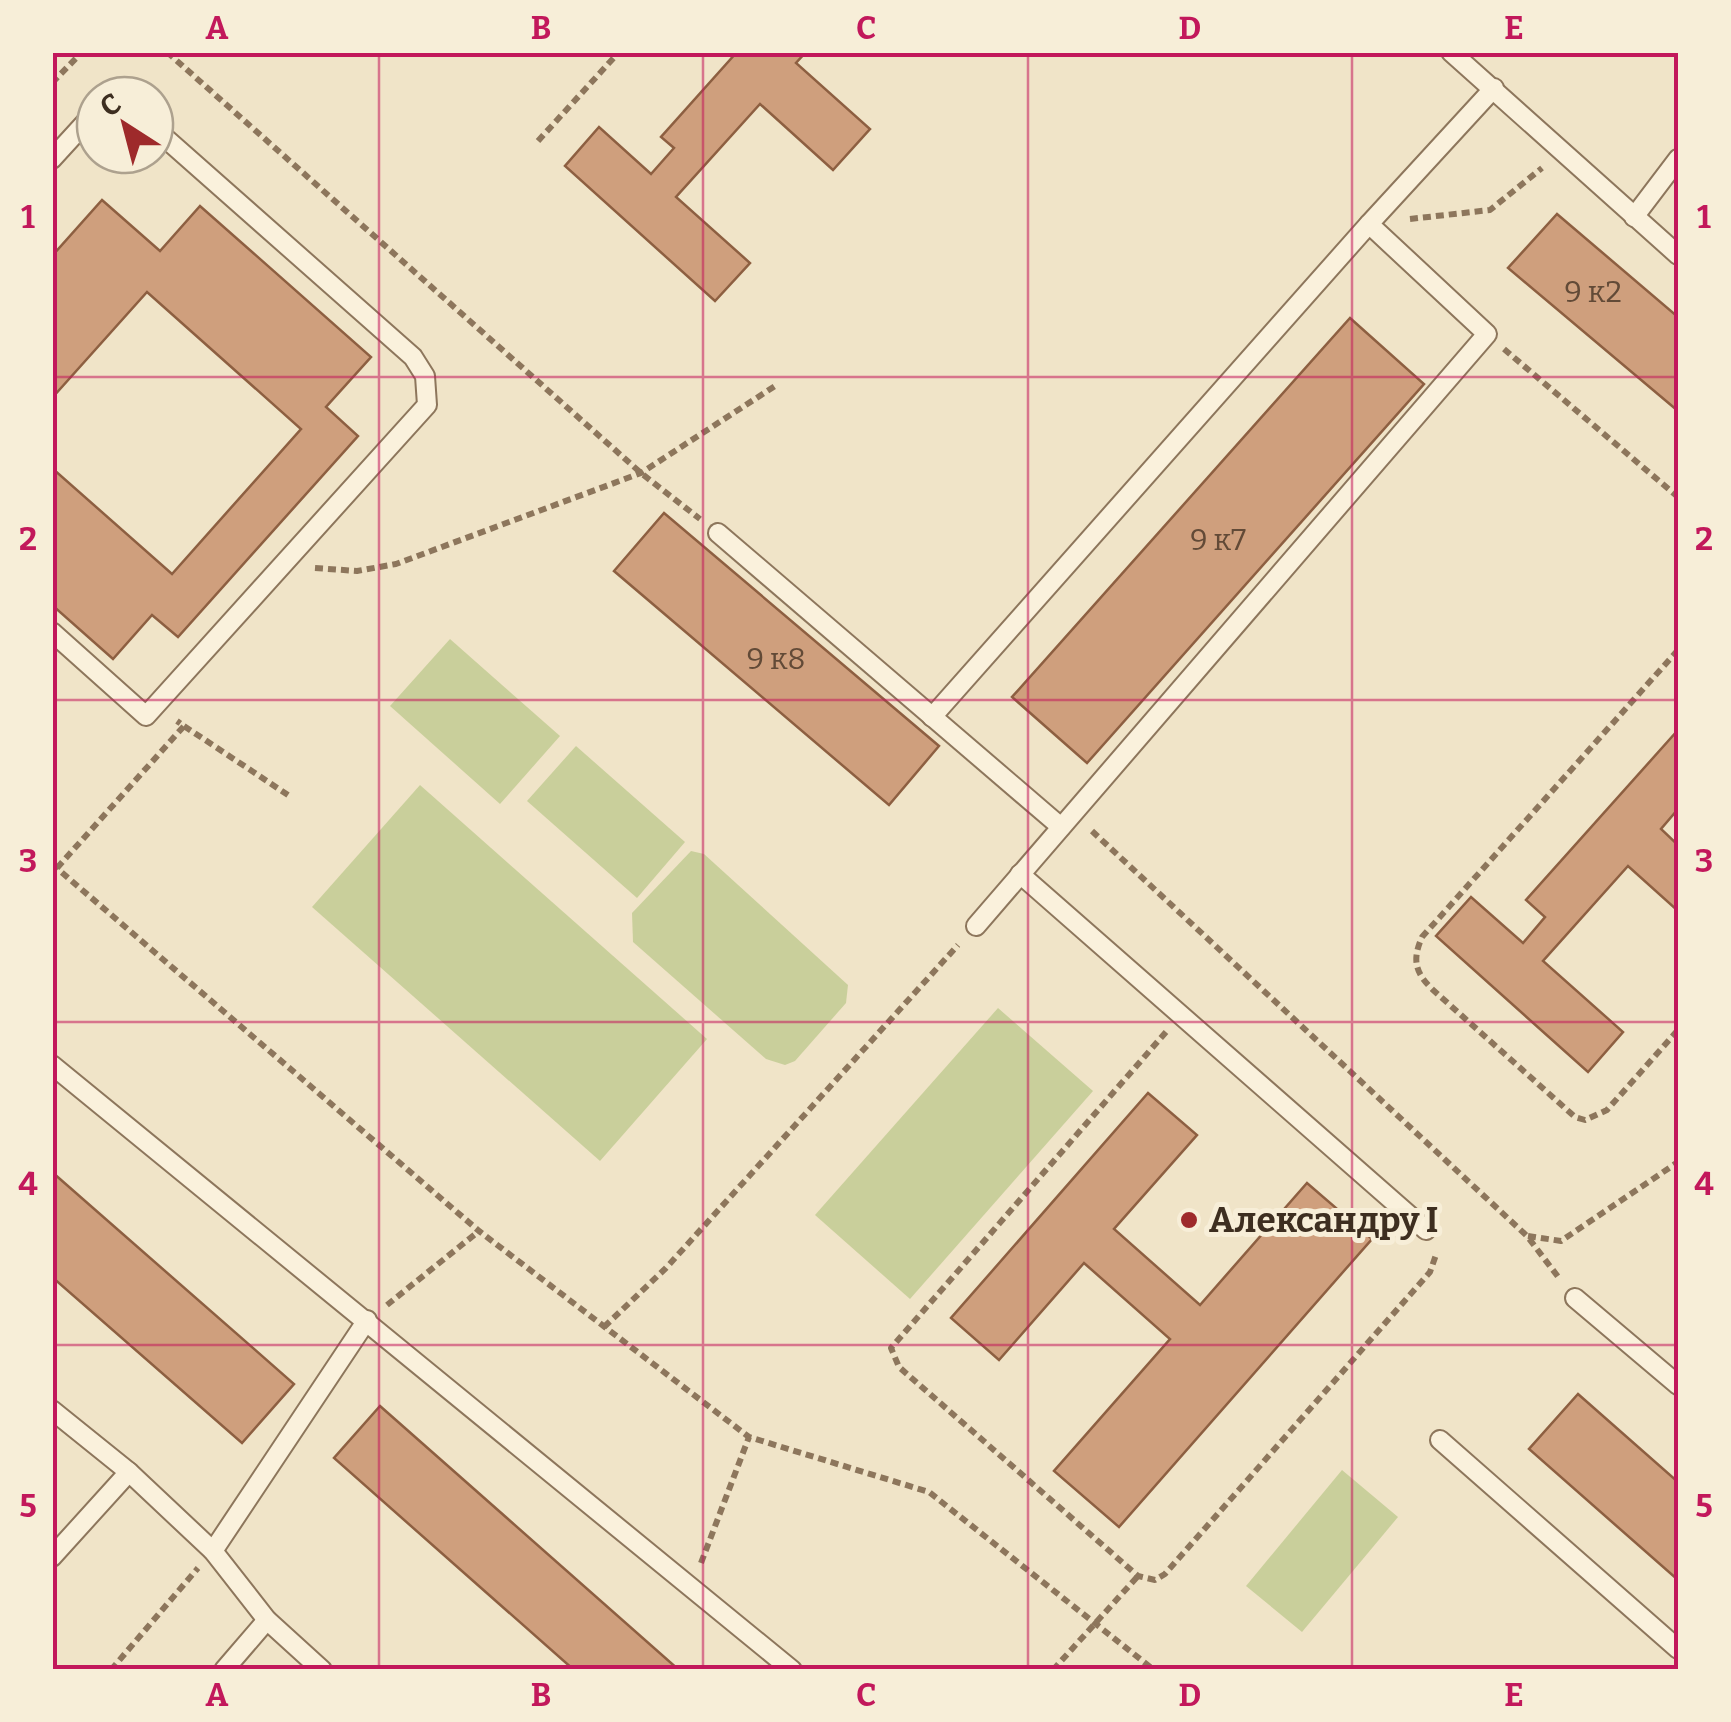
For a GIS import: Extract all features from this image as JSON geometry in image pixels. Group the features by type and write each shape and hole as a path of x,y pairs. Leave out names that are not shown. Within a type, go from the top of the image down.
{"lane":[{"path":"1451,52 1678,256"},
{"path":"932,717 1494,88"},
{"path":"52,160 75,134"},
{"path":"52,632 146,716 426,405 426,376 412,357 175,146"},
{"path":"1634,217 1678,159"},
{"path":"976,926 1487,334 1369,224"},
{"path":"718,533 932,717 1067,820"},
{"path":"1020,874 1426,1230"},
{"path":"52,1065 792,1670"},
{"path":"1575,1298 1678,1385"},
{"path":"213,1551 368,1320"},
{"path":"52,1410 129,1472 213,1551 267,1620 322,1670"},
{"path":"1440,1440 1678,1648"},
{"path":"52,1556 129,1472"},
{"path":"224,1670 267,1620"}],"path":[{"path":"52,83 82,52"},
{"path":"167,52 640,473 718,533"},
{"path":"538,141 619,52"},
{"path":"1369,224 1490,210 1562,151"},
{"path":"1487,334 1678,497"},
{"path":"282,565 356,571 396,564 640,473 776,386"},
{"path":"1678,650 1422,937 1414,954 1418,974 1432,989 1575,1117 1585,1120 1607,1110 1678,1030"},
{"path":"155,706 288,795"},
{"path":"184,726 54,866 480,1231 749,1437 929,1492 1154,1670"},
{"path":"1067,820 1527,1236 1575,1298"},
{"path":"604,1327 666,1268 976,926"},
{"path":"1181,1015 891,1348 899,1367 1138,1576 1155,1580 1165,1574 1430,1272 1438,1261 1437,1244 1426,1230"},
{"path":"1527,1236 1562,1241 1678,1162"},
{"path":"368,1320 480,1231"},
{"path":"691,1587 749,1437"},
{"path":"111,1670 213,1551"},
{"path":"1053,1670 1138,1576"}],"green space":[{"path":"450,639 560,736 500,804 390,706"},
{"path":"576,746 685,842 637,898 527,801"},
{"path":"420,785 707,1039 600,1161 312,907"},
{"path":"691,851 704,854 848,985 846,1003 795,1061 785,1065 766,1059 633,942 632,913"},
{"path":"998,1008 1093,1091 910,1299 815,1215"},
{"path":"1342,1470 1398,1517 1302,1632 1246,1586"}],"building":[{"path":"737,52 806,52 796,63 870,129 833,170 760,104 676,197 750,263 715,301 565,166 599,127 651,174 674,148 661,137"},
{"path":"102,200 160,251 200,206 371,357 326,407 358,436 178,637 152,615 113,659 52,605 52,468 172,574 301,429 147,292 52,398 52,256"},
{"path":"1557,214 1678,317 1678,411 1508,268"},
{"path":"1350,318 1424,384 1087,763 1012,697"},
{"path":"664,513 939,746 889,805 614,571"},
{"path":"1678,730 1678,809 1661,829 1678,845 1678,911 1628,866 1543,961 1623,1032 1588,1072 1436,936 1471,897 1523,943 1545,917 1526,900"},
{"path":"1148,1093 1197,1135 1114,1229 1200,1305 1307,1183 1372,1239 1119,1527 1054,1471 1170,1339 1084,1263 999,1360 951,1318"},
{"path":"52,1172 294,1384 242,1443 52,1277"},
{"path":"1578,1394 1678,1482 1678,1580 1529,1449"},
{"path":"380,1406 679,1670 574,1670 334,1458"}],"place":[{"name":"Александру I","path":"1189,1220"}]}
